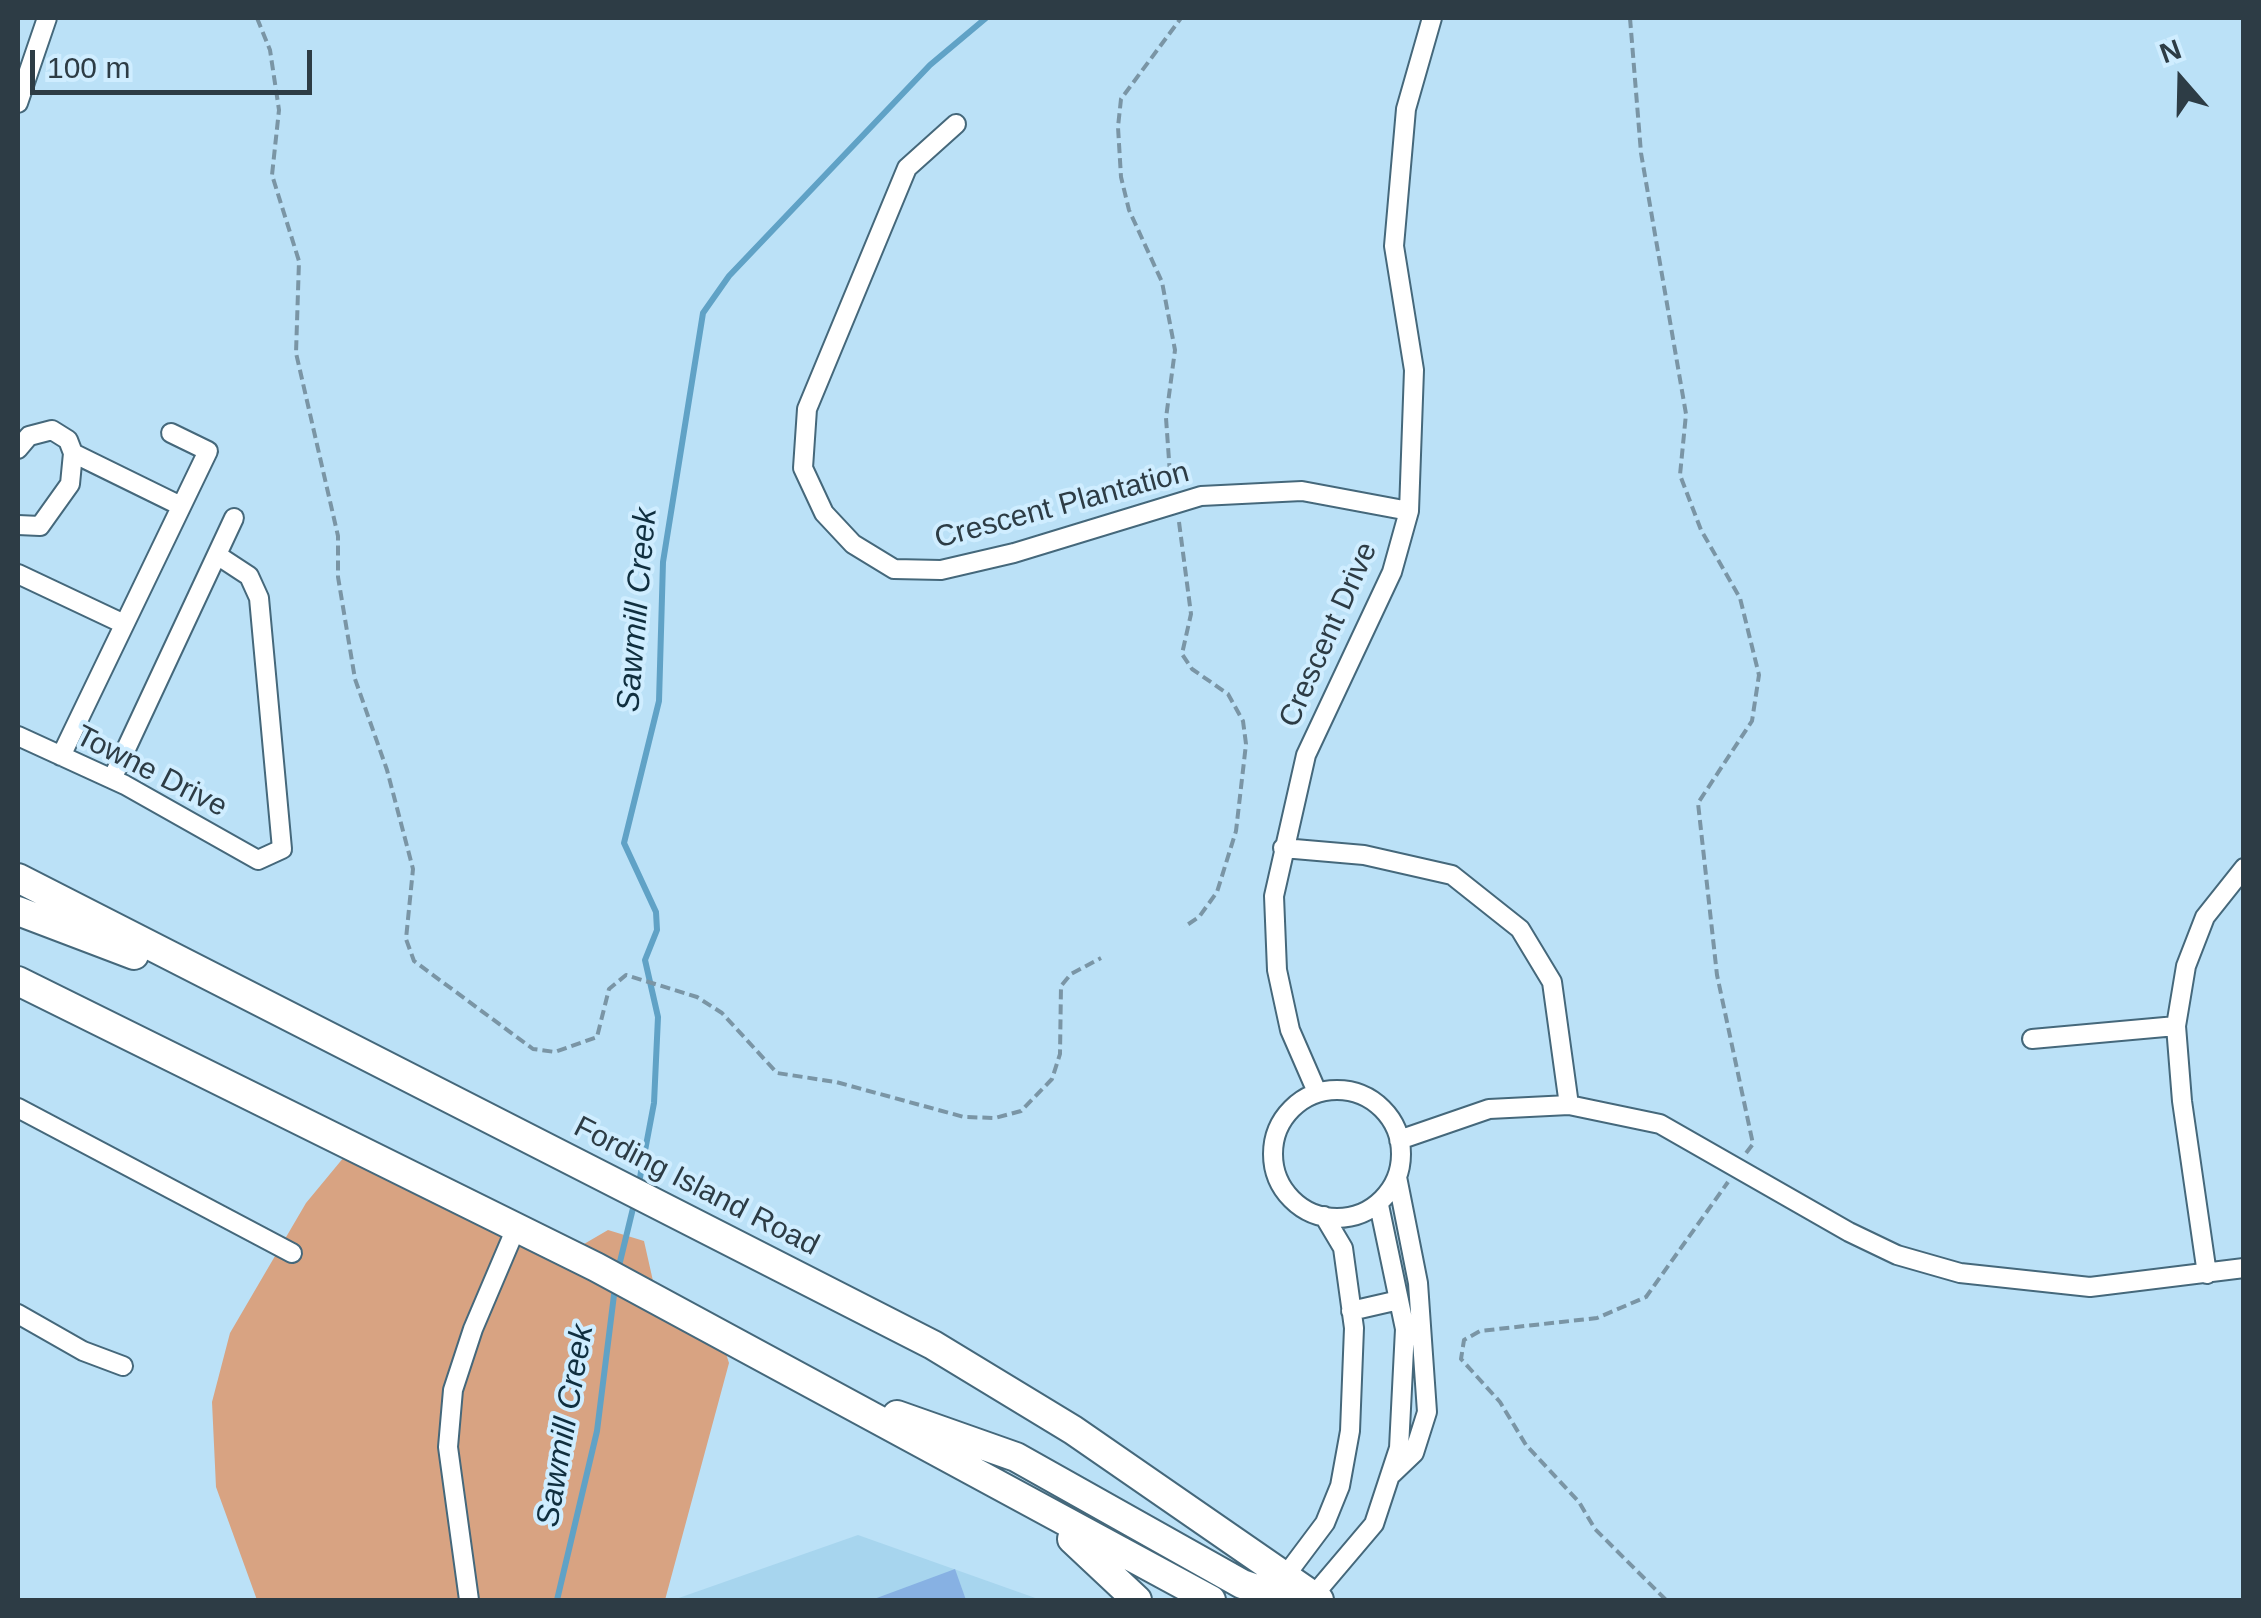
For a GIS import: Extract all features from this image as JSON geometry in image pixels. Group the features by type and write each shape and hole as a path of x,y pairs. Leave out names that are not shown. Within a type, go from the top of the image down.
{"highway":[{"name":"Fording Island Road","path":"18,878 934,1345 1073,1430 1316,1598"},
{"path":"18,911 266,1005"},
{"path":"18,981 516,1228 1212,1600"},
{"path":"812,1385 1016,1457 1242,1584 1274,1595 1316,1598"},
{"path":"1011,1492 1097,1559 1137,1600"}],"street":[{"path":"18,103 47,18"},
{"name":"Crescent Drive","path":"1317,1092 1290,1030 1278,970 1274,896 1306,755 1392,572 1409,511 1414,370 1394,246 1406,109 1432,18"},
{"name":"Crescent Plantation","path":"956,124 907,168 807,409 803,468 824,513 853,544 894,569 941,570 1014,553 1174,503 1248,491 1302,491 1409,511"},
{"path":"18,525 40,526 70,484 73,452 68,440 52,430 21,439"},
{"path":"61,756 208,451 171,433"},
{"path":"73,452 182,506"},
{"path":"112,779 234,518"},
{"name":"Towne Drive","path":"18,736 112,779 258,860 282,849 258,598 249,576 217,555"},
{"path":"18,574 124,624"},
{"path":"1283,848 1364,855 1452,875 1520,928 1552,982 1569,1105"},
{"path":"2207,1274 2182,1101 2176,1026 2186,966 2206,917 2244,868"},
{"path":"2032,1038 2176,1026"},
{"path":"1380,1206 1340,1217 1324,1216 1288,1195 1272,1156 1274,1136 1284,1116 1298,1102 1317,1092 1338,1089 1377,1104 1399,1140 1397,1177 1418,1283 1427,1412 1414,1453 1392,1475"},
{"path":"1399,1140 1489,1110 1569,1105 1660,1124 1898,1255 1960,1273 2090,1287 2244,1268"},
{"path":"18,1108 292,1253"},
{"path":"1316,1598 1374,1524 1392,1475 1405,1395 1400,1300 1380,1206 1397,1177"},
{"path":"1286,1575 1324,1523 1340,1486 1354,1376 1343,1248 1324,1216"},
{"path":"469,1600 448,1447 453,1390 473,1328 516,1228"},
{"path":"1351,1311 1400,1300"},
{"path":"18,1314 84,1351 122,1366"}],"path":[{"path":"257,18 270,50 278,110 272,176 298,262 296,353 338,536 338,577 355,679 396,798 413,869 406,939 414,961 534,1049 555,1052 597,1036 609,989 626,976 697,997 722,1013 777,1073 836,1082 964,1117 995,1118 1021,1111 1052,1079 1060,1054 1061,986 1071,974 1101,958"},
{"path":"1181,18 1122,99 1118,127 1120,177 1129,210 1162,282 1175,350 1166,418 1191,614 1182,654 1192,669 1228,694 1243,721 1246,744 1236,831 1217,892 1199,917 1184,927"},
{"path":"1630,18 1641,153 1686,414 1680,475 1701,530 1740,598 1759,675 1752,721 1698,803 1717,975 1753,1144 1691,1240 1646,1297 1597,1318 1480,1330 1464,1340 1461,1358 1500,1402 1526,1446 1579,1502 1595,1529 1666,1600"}],"shaded area":[{"path":"364,1146 584,1244 608,1230 644,1241 653,1281 716,1323 729,1363 665,1600 257,1600 216,1487 212,1402 230,1333 306,1203 349,1151"},
{"path":"858,1535 1041,1600 673,1600"}],"building":[{"path":"955,1569 966,1600 874,1600 874,1599"}],"waterway":[{"name":"Sawmill Creek","path":"638,1188 654,1103 658,1017 645,960 657,930 656,912 624,843 659,701 663,562 703,313 729,276 930,65 986,18"},
{"name":"Sawmill Creek","path":"618,1270 635,1200"},
{"name":"Sawmill Creek","path":"557,1600 597,1431 615,1287"}]}
